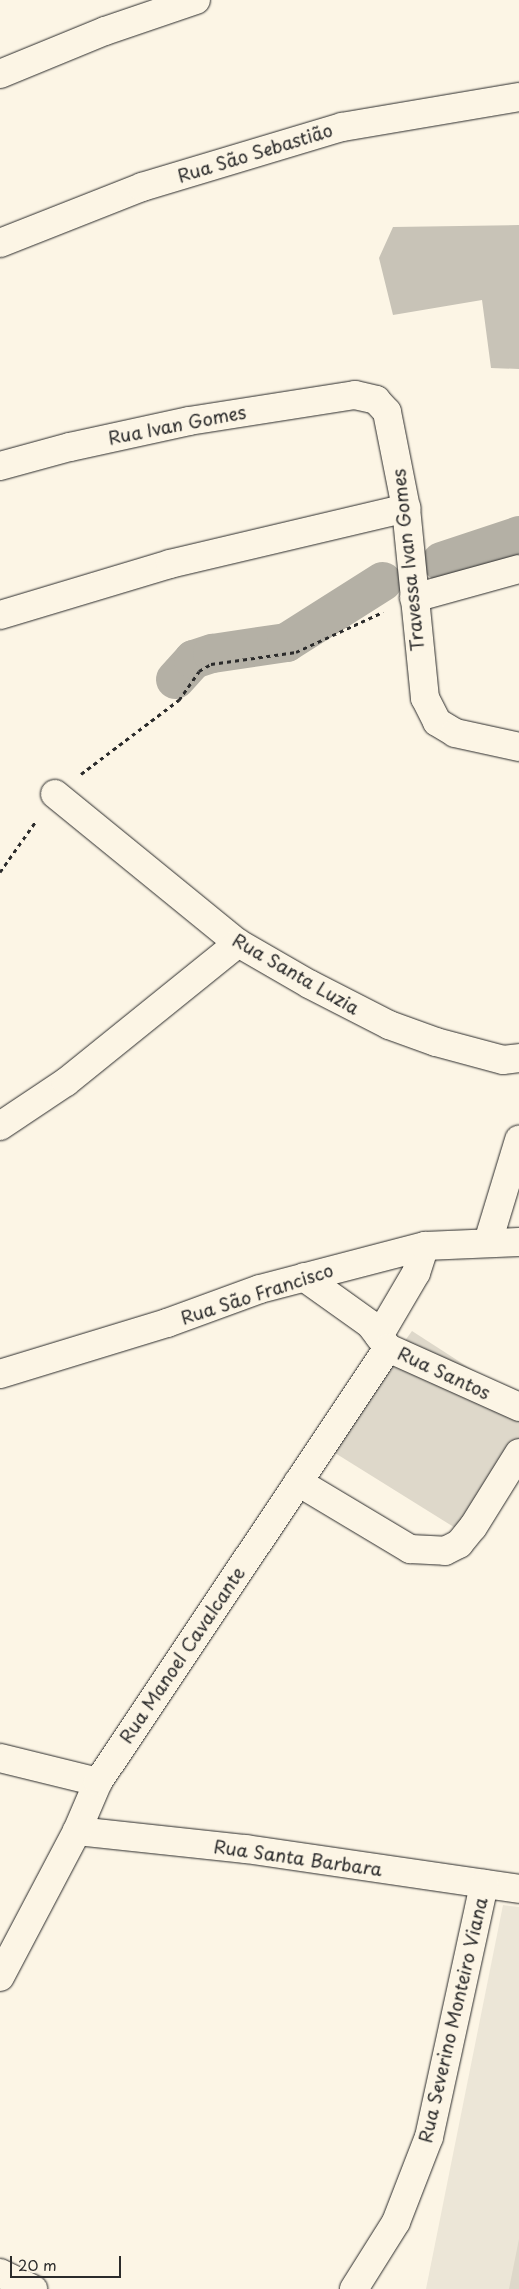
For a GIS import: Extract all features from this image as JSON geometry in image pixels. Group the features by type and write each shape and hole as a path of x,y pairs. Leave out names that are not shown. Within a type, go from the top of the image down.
{"street":[{"path":"0,74 105,31 196,0"},
{"name":"Rua São Sebastião","path":"0,243 142,187 342,128 519,97"},
{"name":"Rua Ivan Gomes","path":"0,466 70,447 189,421 355,395"},
{"name":"Travessa Ivan Gomes","path":"355,395 376,400 387,412 406,508 425,698 437,722 455,733 519,747"},
{"path":"0,615 170,564 406,508"},
{"path":"414,598 519,569"},
{"name":"Rua Santa Luzia","path":"55,794 238,943 389,1025 436,1042 503,1060 519,1058"},
{"path":"0,1126 24,1113 66,1082 238,943"},
{"path":"488,1242 519,1140"},
{"name":"Rua São Francisco","path":"0,1374 159,1326 304,1277 425,1246 519,1242"},
{"name":"Rua Manoel Cavalcante","path":"0,1977 77,1831 98,1782 298,1482 384,1342 416,1272 425,1246"},
{"name":"Rua Santos","path":"304,1277 362,1318 384,1342 519,1407"},
{"path":"298,1482 410,1549 445,1551 459,1544 474,1527 519,1453"},
{"path":"0,1758 98,1782"},
{"name":"Rua Santa Barbara","path":"77,1831 246,1849 519,1888"},
{"name":"Rua Severino Monteiro Viana","path":"354,2289 396,2222 429,2137 484,1884"},
{"path":"0,2273 33,2289"}],"path":[{"path":"0,872 55,794 179,700 199,671 211,664 296,652 414,598"}],"shaded area":[{"path":"412,1331 519,1400 519,1444 465,1534 327,1448"},
{"path":"503,1905 519,1907 519,2289 426,2289"},
{"path":"519,2239 519,2289 509,2289"}],"building":[{"path":"519,225 519,369 491,368 482,300 393,315 379,258 393,227"}],"waterway":[{"path":"441,561 519,535"},
{"path":"175,679 193,659 212,653 286,642 382,581"}]}
